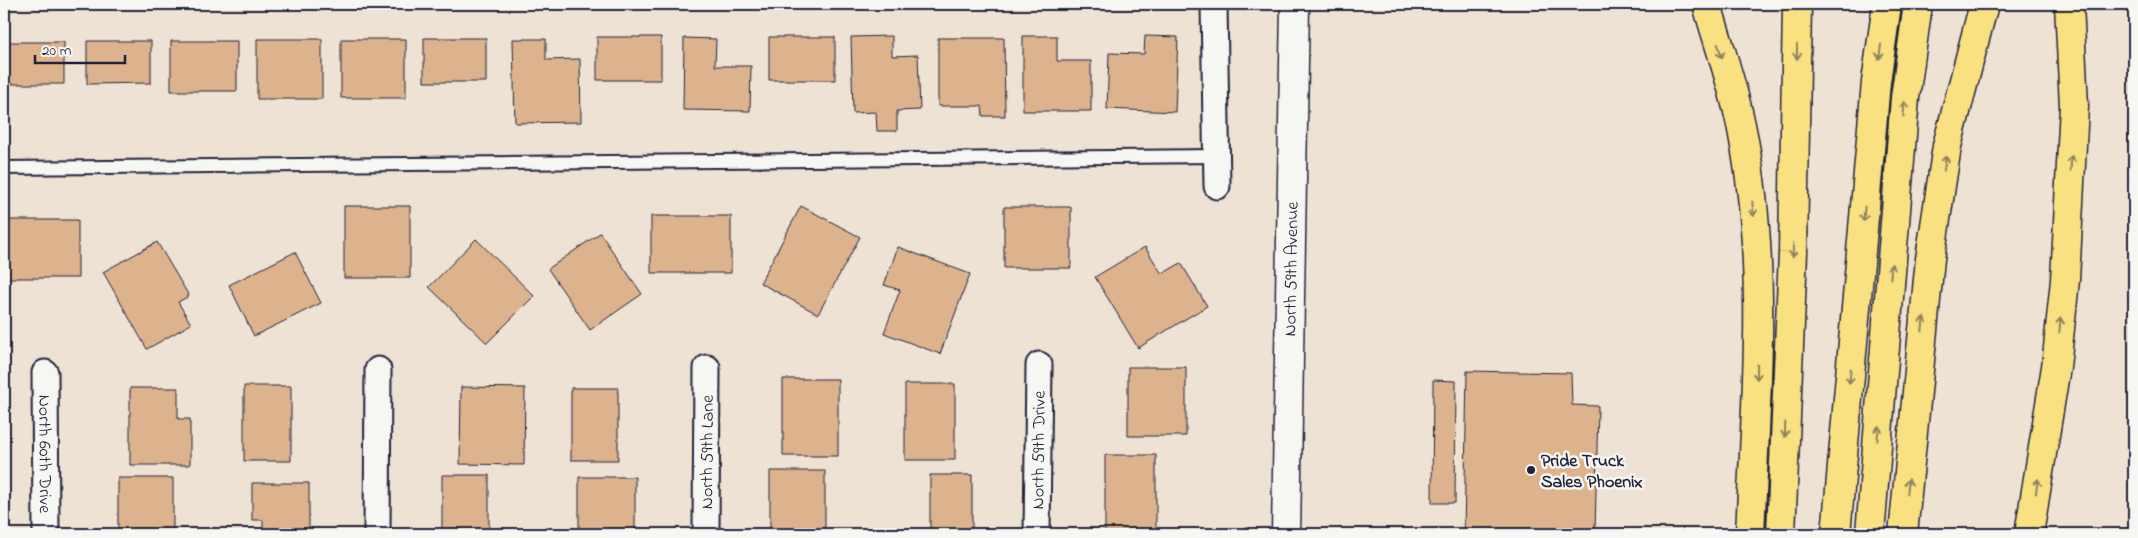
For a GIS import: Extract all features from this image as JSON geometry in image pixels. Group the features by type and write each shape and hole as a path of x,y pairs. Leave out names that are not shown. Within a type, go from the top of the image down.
{"highway":[{"path":"1707,4 1743,134 1755,230 1757,367 1750,534"},
{"path":"1781,534 1793,244 1797,4"},
{"path":"1836,534 1876,82 1887,4"},
{"path":"1870,534 1905,98 1918,4"},
{"path":"1903,534 1931,250 1947,146 1984,4"},
{"path":"2029,534 2056,366 2065,280 2074,106 2069,11"}],"main road":[{"name":"North 59th Avenue","path":"1286,534 1295,4"}],"street":[{"path":"1214,4 1217,186"},
{"name":"North 59th Drive","path":"1037,534 1039,365"},
{"name":"North 59th Lane","path":"706,534 707,368"},
{"path":"377,534 378,370"},
{"name":"North 60th Drive","path":"45,373 46,534"}],"lane":[{"path":"4,168 1216,156"}],"building":[{"path":"892,36 892,56 918,55 920,110 897,111 897,131 877,131 876,112 853,113 851,37"},
{"path":"1023,36 1057,36 1057,61 1091,61 1091,111 1023,111"},
{"path":"1145,36 1178,37 1175,112 1107,109 1109,53 1144,54"},
{"path":"597,37 661,37 661,80 597,80"},
{"path":"769,37 835,37 835,80 769,80"},
{"path":"424,38 486,38 486,82 424,82"},
{"path":"684,38 716,39 715,66 751,66 750,111 683,110"},
{"path":"938,38 1004,38 1005,116 983,116 982,106 938,106"},
{"path":"257,39 322,39 322,99 257,99"},
{"path":"341,39 406,39 406,98 341,98"},
{"path":"513,39 546,39 546,60 580,59 581,122 515,123"},
{"path":"87,41 151,41 151,83 87,84"},
{"path":"171,41 237,41 237,91 171,91"},
{"path":"4,42 64,42 64,84 4,84"},
{"path":"344,206 410,206 410,278 344,278"},
{"path":"801,206 860,237 818,314 760,283"},
{"path":"1004,207 1071,207 1071,268 1004,268"},
{"path":"651,216 731,216 731,273 651,273"},
{"path":"4,220 78,220 78,278 4,278"},
{"path":"600,233 642,294 590,330 548,269"},
{"path":"476,239 534,296 487,343 429,287"},
{"path":"157,242 189,296 178,302 191,324 147,349 103,272"},
{"path":"898,247 970,274 940,354 884,333 900,290 884,285"},
{"path":"1145,247 1162,274 1181,263 1207,306 1138,348 1095,277"},
{"path":"295,252 321,303 254,336 229,285"},
{"path":"1128,367 1186,367 1186,436 1128,436"},
{"name":"Pride Truck Sales Phoenix","path":"1467,371 1571,373 1572,405 1598,406 1595,534 1464,534"},
{"path":"783,379 838,379 838,456 783,456"},
{"path":"1433,380 1456,381 1455,503 1432,503"},
{"path":"905,384 955,384 955,460 905,460"},
{"path":"244,386 291,386 291,461 244,461"},
{"path":"461,387 525,388 524,465 460,464"},
{"path":"130,388 178,388 178,419 190,419 190,465 130,465"},
{"path":"571,388 618,388 618,460 571,460"},
{"path":"1105,455 1156,455 1156,534 1105,534"},
{"path":"770,471 825,471 825,534 770,534"},
{"path":"442,475 489,475 489,534 442,534"},
{"path":"930,475 972,475 972,534 930,534"},
{"path":"579,477 635,477 635,534 579,534"},
{"path":"118,478 173,478 173,534 118,534"},
{"path":"252,483 309,483 309,534 263,534 263,520 252,520"}],"place":[{"name":"Pride Truck Sales Phoenix","path":"1531,470"}]}
